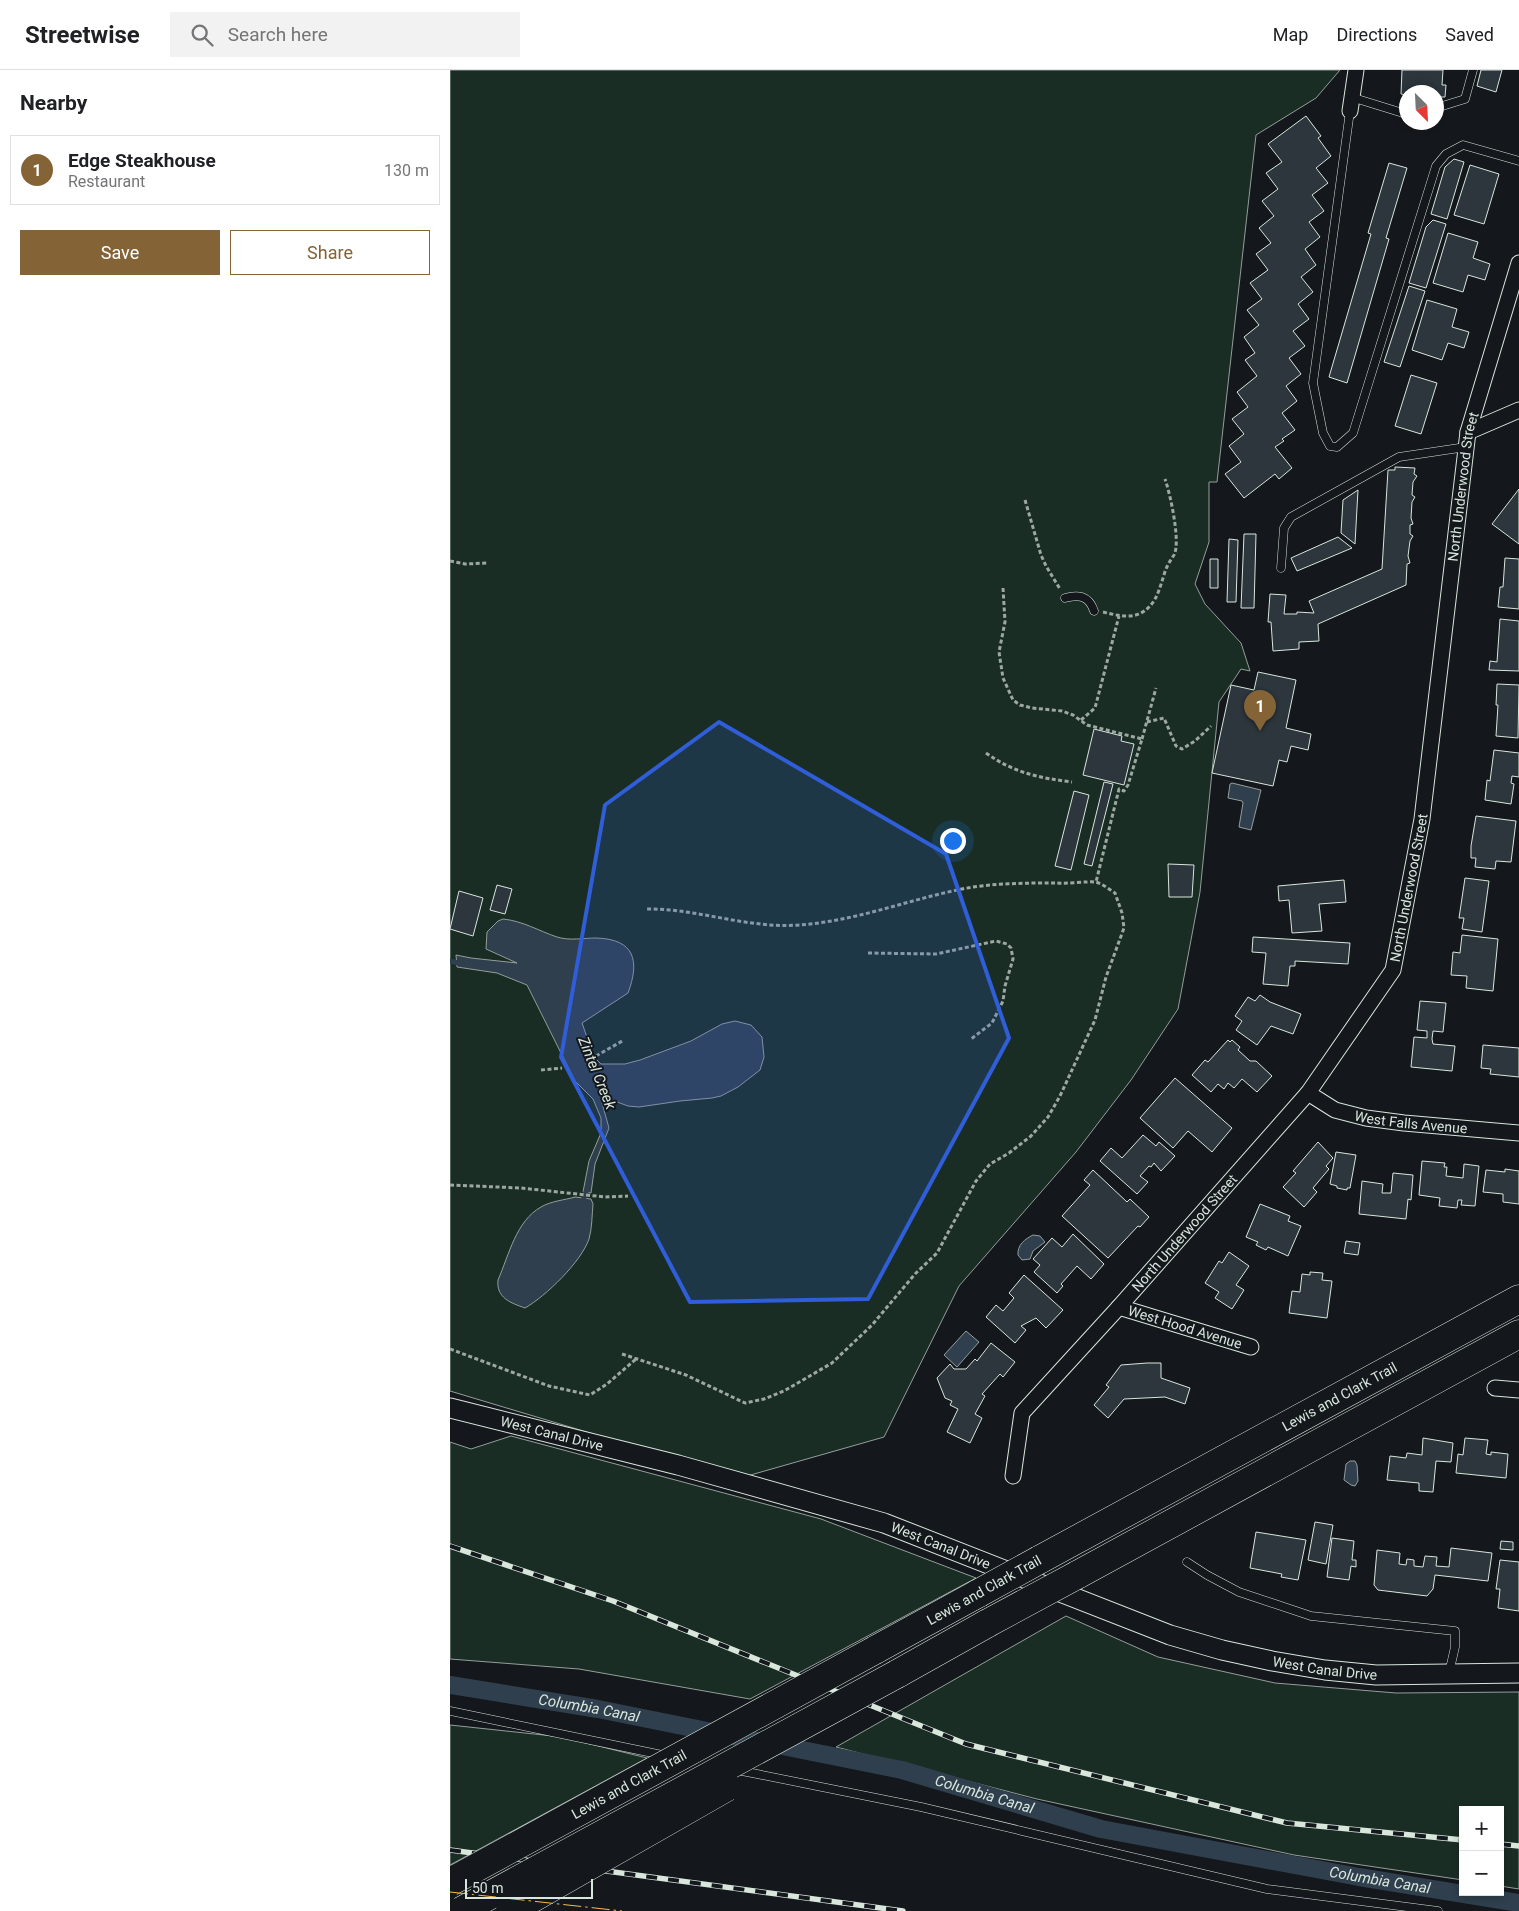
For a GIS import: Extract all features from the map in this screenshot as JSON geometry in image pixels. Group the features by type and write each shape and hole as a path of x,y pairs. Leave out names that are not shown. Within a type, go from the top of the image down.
{"highway":[{"name":"Lewis and Clark Trail","path":"450,1882 1519,1299"},
{"path":"461,1911 1519,1334"},
{"path":"510,1911 786,1753 830,1724 897,1674"}],"street":[{"path":"1350,104 1356,70"},
{"name":"North Underwood Street","path":"1013,1476 1022,1413 1119,1307 1308,1093 1393,970 1422,819 1467,440 1519,263"},
{"path":"1467,440 1519,410"},
{"name":"West Falls Avenue","path":"1308,1093 1335,1110 1366,1118 1519,1133"},
{"name":"West Hood Avenue","path":"1119,1307 1251,1347"},
{"path":"1495,1388 1519,1390"},
{"name":"West Canal Drive","path":"450,1408 678,1465 884,1523 1170,1636 1222,1650 1316,1668 1376,1676 1519,1673"}],"lane":[{"path":"1444,106 1465,99 1473,70"},
{"path":"1399,113 1350,104 1313,383 1323,433 1330,446 1337,447 1353,433 1436,166 1446,154 1463,145 1519,161"},
{"path":"1281,568 1284,528 1291,517 1399,457 1467,440"},
{"path":"1065,598 1076,596 1085,598 1089,601 1094,611"},
{"path":"1188,1562 1207,1575 1239,1592 1312,1616 1455,1631 1449,1673"},
{"path":"450,1712 690,1760"},
{"path":"709,1764 921,1808 1267,1889 1438,1911"}],"path":[{"path":"1094,611 1119,616 1130,616 1141,613 1155,600 1170,558 1173,555 1175,537 1172,503 1165,479"},
{"path":"1025,500 1041,555 1065,598"},
{"path":"450,562 465,564 488,563"},
{"path":"1003,588 1004,622 999,652 1003,678 1013,700 1020,705 1032,708 1062,711 1087,725 1142,739"},
{"path":"1081,720 1095,708 1119,616"},
{"path":"1096,882 1119,789 1124,791 1128,785 1156,688"},
{"path":"1147,722 1164,718 1176,746 1182,749 1195,741 1211,726"},
{"path":"986,753 1015,770 1037,777 1072,782"},
{"path":"622,1354 704,1382 745,1403 764,1399 784,1390 832,1363 872,1325 915,1274 937,1253 976,1182 990,1164 1009,1153 1031,1136 1048,1117 1060,1096 1095,1020 1106,977 1124,928 1122,913 1115,893 1096,882 1014,884 965,889 860,916 800,925 773,926 668,908 645,909"},
{"path":"868,953 936,954 996,941 1007,944 1011,948 1013,958 1003,1001 992,1023 971,1039"},
{"path":"596,1056 624,1040"},
{"path":"541,1070 562,1068"},
{"path":"450,1185 521,1188 605,1197 628,1196"},
{"path":"450,1349 549,1386 590,1395 607,1384 637,1358"}],"highlighted area":[{"path":"719,722 946,854 1009,1038 868,1299 690,1302 561,1057 605,805"}],"green space":[{"path":"450,70 1340,70 1316,98 1256,135 1217,482 1209,482 1209,542 1195,584 1205,604 1241,643 1250,671 1241,669 1219,702 1200,892 1178,1009 1131,1080 1076,1152 959,1286 884,1437 740,1478 450,1391"},
{"path":"511,1436 821,1519 976,1578 750,1699 579,1669 450,1659 450,1442 471,1449"},
{"path":"1066,1616 1158,1657 1275,1683 1396,1693 1519,1692 1519,1889 1504,1887 1504,1806 1459,1806 1459,1879 1294,1855 1037,1799 836,1747"},
{"path":"450,1725 562,1737 647,1758 450,1865"}],"water":[{"path":"1230,784 1261,790 1251,830 1239,827 1243,803 1242,801 1228,798"},
{"path":"503,919 524,924 562,938 609,939 626,947 631,954 634,971 628,993 582,1023 594,1057 601,1064 625,1064 640,1060 691,1041 722,1024 735,1021 751,1025 762,1037 764,1057 760,1070 738,1087 721,1096 712,1098 639,1107 628,1106 609,1099 602,1103 609,1128 595,1164 591,1193 583,1192 589,1161 601,1133 601,1118 593,1099 575,1081 527,985 497,973 457,967 456,955 517,963 486,949 487,932 498,921"},
{"path":"575,1197 591,1199 593,1204 589,1239 579,1258 562,1278 525,1308 505,1299 499,1291 498,1280 514,1239 525,1221 532,1213 545,1205"},
{"path":"1033,1235 1040,1236 1045,1242 1033,1251 1030,1259 1022,1260 1018,1255 1020,1245 1024,1240"},
{"path":"966,1331 979,1342 957,1367 944,1355"},
{"path":"1350,1461 1355,1461 1357,1465 1358,1481 1355,1486 1344,1480 1346,1464"}],"building":[{"path":"1402,70 1443,70 1442,85 1401,85"},
{"path":"1481,70 1502,70 1496,92 1477,86"},
{"path":"1444,85 1446,85 1445,97"},
{"path":"1306,116 1321,136 1318,138 1331,156 1316,168 1328,183 1312,195 1324,211 1309,222 1320,237 1305,249 1316,265 1301,277 1313,292 1298,304 1309,319 1293,331 1305,346 1289,358 1301,374 1286,386 1297,401 1282,413 1295,430 1282,439 1284,441 1275,447 1292,468 1279,479 1275,474 1244,498 1225,474 1241,462 1229,446 1244,434 1232,419 1248,407 1237,392 1257,376 1245,360 1255,353 1244,337 1259,325 1247,310 1262,299 1250,283 1268,270 1256,254 1271,243 1259,228 1274,216 1262,201 1278,189 1266,173 1282,162 1268,144"},
{"path":"1454,159 1464,162 1447,219 1431,214 1445,167"},
{"path":"1389,163 1407,168 1386,238 1389,239 1347,383 1329,377 1371,234 1368,233"},
{"path":"1470,165 1499,174 1484,224 1454,215"},
{"path":"1433,220 1446,224 1426,288 1409,283 1426,227"},
{"path":"1448,233 1478,242 1473,258 1490,264 1485,280 1468,275 1463,292 1433,283"},
{"path":"1409,286 1425,291 1400,367 1384,362"},
{"path":"1427,300 1457,309 1452,327 1469,332 1464,348 1448,343 1442,360 1412,350"},
{"path":"1411,375 1437,383 1421,434 1395,426"},
{"path":"1395,467 1415,468 1414,474 1417,476 1413,482 1412,495 1415,497 1412,502 1411,518 1413,524 1410,525 1410,534 1413,536 1410,541 1408,556 1410,563 1407,564 1406,585 1318,624 1319,641 1299,642 1299,649 1273,651 1271,622 1268,622 1270,594 1286,595 1284,614 1297,614 1297,612 1314,613 1309,601 1382,569 1388,470 1395,470"},
{"path":"1519,489 1519,544 1492,524"},
{"path":"1358,490 1355,544 1341,533 1343,500"},
{"path":"1244,534 1256,534 1254,608 1241,608"},
{"path":"1338,537 1352,548 1297,571 1291,558"},
{"path":"1229,539 1238,540 1236,602 1227,602"},
{"path":"1505,558 1519,559 1519,609 1498,607 1500,587 1503,587"},
{"path":"1210,559 1218,559 1218,588 1210,588"},
{"path":"1500,619 1519,621 1519,671 1489,670 1490,661 1497,662"},
{"path":"1258,672 1296,680 1286,728 1311,734 1308,750 1291,746 1287,762 1279,760 1273,786 1212,773 1231,685 1254,690"},
{"path":"1497,684 1519,685 1518,738 1496,736"},
{"path":"1094,729 1122,736 1121,741 1134,744 1124,785 1083,775"},
{"path":"1494,750 1519,753 1519,777 1512,776 1511,783 1514,784 1511,804 1485,800 1487,780 1490,781"},
{"path":"1104,782 1113,784 1092,866 1084,864"},
{"path":"1074,791 1089,795 1071,870 1055,866"},
{"path":"1476,816 1516,821 1511,862 1496,861 1495,869 1475,867 1476,858 1471,858 1471,846"},
{"path":"1168,864 1194,865 1192,897 1169,897"},
{"path":"1465,878 1489,881 1482,932 1462,929 1464,918 1459,918"},
{"path":"1344,880 1346,902 1319,904 1322,931 1292,933 1289,900 1279,901 1278,886"},
{"path":"497,885 512,889 505,914 490,910"},
{"path":"459,891 483,898 473,936 450,929"},
{"path":"1462,935 1498,939 1493,991 1466,988 1467,976 1451,975 1453,952 1460,953"},
{"path":"1253,937 1350,943 1348,964 1295,961 1295,966 1290,966 1288,986 1263,984 1266,953 1252,952"},
{"path":"1260,995 1270,1002 1301,1014 1293,1034 1271,1026 1257,1045 1236,1030 1242,1021 1235,1016 1248,997 1255,1001"},
{"path":"1420,1001 1446,1003 1443,1032 1433,1031 1432,1039 1433,1044 1455,1046 1452,1071 1411,1067 1414,1037 1427,1038 1427,1031 1417,1030"},
{"path":"1228,1040 1230,1042 1232,1040 1240,1047 1238,1050 1250,1061 1256,1061 1272,1076 1257,1092 1242,1079 1234,1088 1228,1083 1224,1089 1218,1084 1211,1092 1192,1075 1205,1060 1208,1062"},
{"path":"1483,1045 1519,1048 1519,1077 1490,1074 1491,1069 1481,1068"},
{"path":"1175,1078 1232,1128 1212,1152 1188,1131 1173,1148 1140,1118"},
{"path":"1143,1135 1156,1146 1159,1142 1175,1156 1161,1171 1154,1163 1151,1167 1149,1166 1140,1176 1148,1182 1137,1194 1100,1161 1111,1148 1122,1158"},
{"path":"1318,1142 1333,1158 1326,1166 1329,1169 1313,1188 1317,1192 1304,1207 1283,1187 1296,1173 1293,1171"},
{"path":"1336,1152 1356,1155 1350,1188 1347,1188 1347,1190 1330,1184"},
{"path":"1422,1161 1445,1163 1444,1167 1447,1167 1446,1176 1463,1178 1464,1164 1479,1166 1475,1206 1461,1205 1462,1200 1458,1200 1457,1208 1439,1206 1440,1198 1419,1195"},
{"path":"1505,1169 1519,1171 1519,1204 1503,1202 1503,1194 1483,1192 1486,1170 1505,1172"},
{"path":"1093,1170 1127,1202 1130,1199 1149,1217 1108,1258 1062,1216 1090,1185 1084,1180"},
{"path":"1393,1173 1413,1175 1411,1200 1408,1199 1406,1219 1359,1214 1362,1181 1383,1184 1382,1193 1391,1193"},
{"path":"1260,1204 1290,1216 1288,1221 1301,1226 1288,1256 1268,1247 1266,1250 1256,1245 1258,1242 1246,1237"},
{"path":"1073,1234 1104,1264 1091,1279 1077,1266 1061,1284 1063,1286 1057,1293 1034,1272 1040,1265 1033,1259 1052,1238 1062,1247"},
{"path":"1346,1241 1360,1243 1358,1255 1344,1253"},
{"path":"1229,1252 1249,1266 1236,1285 1244,1290 1232,1309 1215,1298 1219,1292 1205,1283 1219,1261 1222,1263"},
{"path":"1310,1272 1323,1273 1322,1280 1332,1281 1327,1318 1289,1313 1292,1291 1300,1292 1302,1274 1310,1275"},
{"path":"1024,1275 1063,1310 1046,1328 1036,1318 1021,1326 1026,1330 1015,1343 986,1317 996,1305 1003,1311 1014,1298 1009,1293"},
{"path":"991,1343 1015,1362 1003,1377 1000,1374 982,1394 985,1396 975,1414 982,1418 970,1443 947,1432 958,1409 950,1405 952,1401 945,1398 937,1378 950,1364 954,1369 966,1369 975,1359 977,1361"},
{"path":"1161,1363 1161,1378 1190,1388 1185,1404 1165,1397 1124,1399 1108,1418 1094,1405 1109,1387 1106,1385 1121,1365"},
{"path":"1423,1438 1453,1443 1451,1462 1436,1461 1433,1492 1419,1491 1419,1483 1387,1480 1390,1456 1406,1458 1407,1453 1422,1455"},
{"path":"1465,1438 1488,1440 1486,1454 1491,1455 1491,1452 1508,1454 1506,1478 1456,1473 1458,1454 1463,1455"},
{"path":"1315,1522 1333,1525 1326,1564 1308,1560"},
{"path":"1256,1532 1306,1540 1298,1580 1281,1577 1282,1574 1250,1568"},
{"path":"1332,1538 1354,1541 1352,1560 1356,1560 1356,1567 1351,1566 1349,1580 1327,1577"},
{"path":"1501,1541 1513,1542 1513,1550 1500,1549"},
{"path":"1451,1548 1492,1553 1488,1581 1435,1575 1433,1589 1427,1596 1378,1590 1374,1585 1377,1550 1400,1553 1399,1564 1406,1565 1407,1559 1414,1560 1414,1566 1423,1567 1425,1556 1437,1557 1436,1566 1449,1567"},
{"path":"1500,1560 1519,1562 1519,1611 1498,1608 1500,1589 1496,1589"}],"waterway":[{"name":"Zintel Creek","path":"450,961 462,964"},
{"name":"Zintel Creek","path":"582,1204 588,1186"},
{"name":"Columbia Canal","path":"450,1685 598,1709 902,1770 1101,1829 1359,1877 1519,1903"}],"railway":[{"path":"450,1546 613,1601 966,1744 1287,1823 1459,1840"},
{"path":"1504,1844 1519,1846"},
{"path":"450,1850 903,1911"}],"power":[{"path":"450,1892 622,1911"}],"place":[{"name":"Edge Steakhouse","path":"1260,731"}]}
